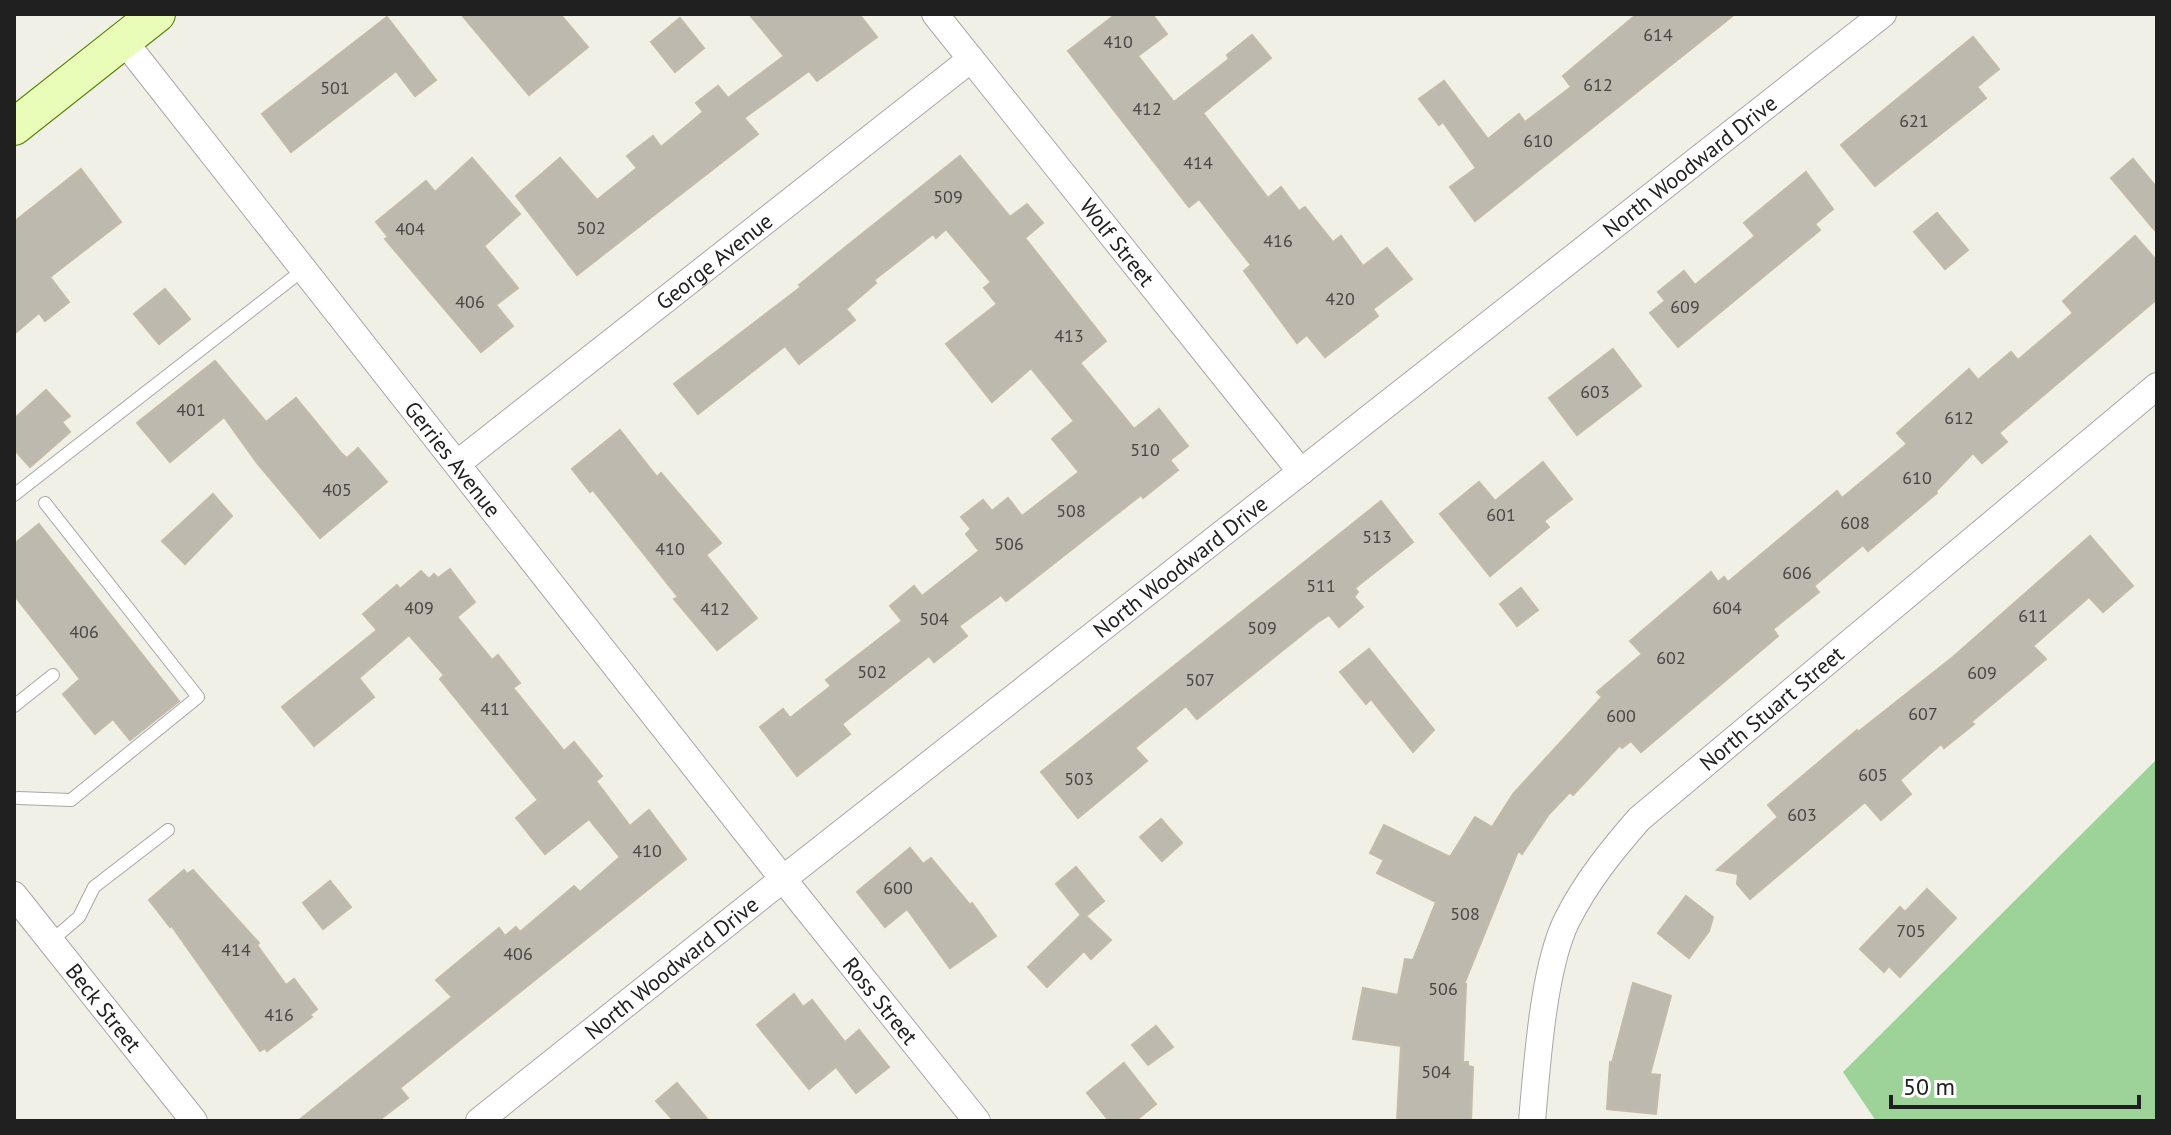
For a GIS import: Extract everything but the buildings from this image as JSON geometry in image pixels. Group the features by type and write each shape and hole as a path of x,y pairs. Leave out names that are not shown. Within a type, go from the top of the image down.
{"main road":[{"path":"14,127 157,14"}],"street":[{"name":"Wolf Street","path":"935,14 1301,472"},
{"name":"North Woodward Drive","path":"479,1121 1883,14"},
{"name":"Gerries Avenue","path":"124,41 783,879"},
{"name":"George Avenue","path":"458,463 971,59"},
{"name":"North Stuart Street","path":"1532,1121 1555,953 1566,921 1586,887 1631,828 2157,386"},
{"name":"Ross Street","path":"783,879 977,1121"},
{"name":"Beck Street","path":"14,895 194,1121"}],"lane":[{"path":"14,495 303,270"},
{"path":"15,797 71,800 198,697 45,503"},
{"path":"14,706 53,675"},
{"path":"51,941 79,917 94,887 168,830"}],"green space":[{"path":"2157,759 2157,1121 1876,1121 1843,1072"}]}
